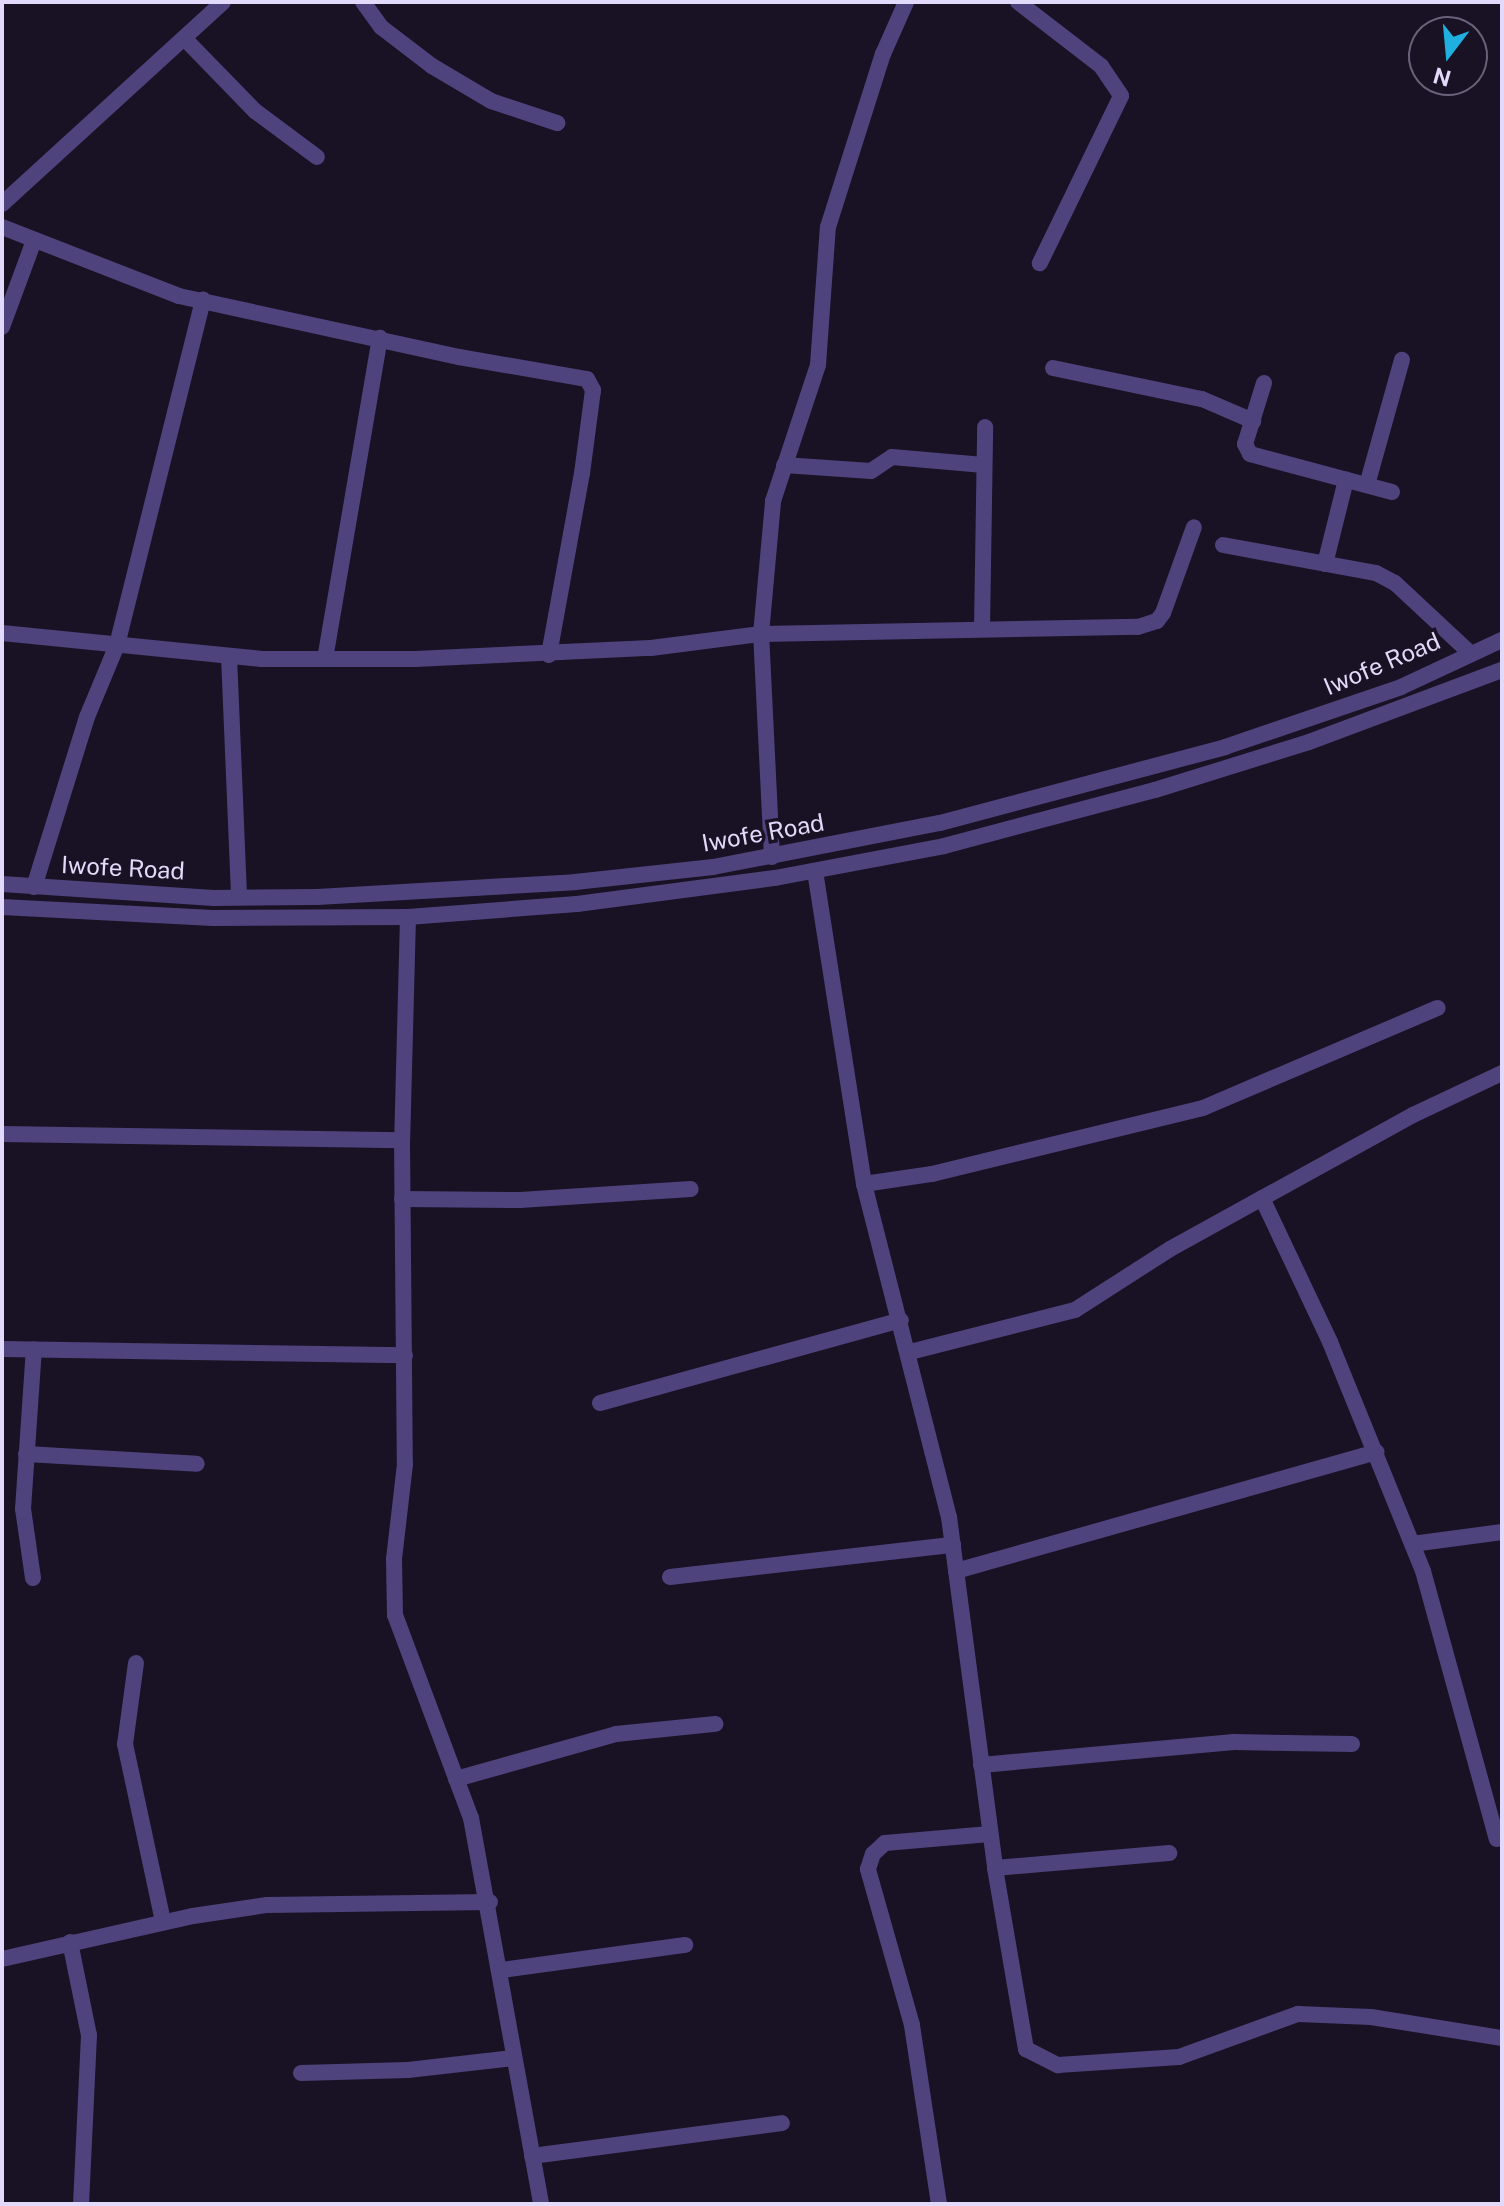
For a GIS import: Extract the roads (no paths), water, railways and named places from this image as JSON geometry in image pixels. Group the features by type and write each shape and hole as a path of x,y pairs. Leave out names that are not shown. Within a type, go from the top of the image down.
{"street":[{"path":"2,204 223,2"},
{"path":"363,2 381,27 432,66 491,101 557,123"},
{"path":"1018,2 1101,66 1121,96 1040,263"},
{"path":"772,857 761,634 763,576 784,465 818,365 828,227 902,3"},
{"path":"184,38 255,111 317,157"},
{"path":"2,227 33,243 203,300 587,379 593,390 582,473 549,655"},
{"path":"2,327 33,243"},
{"path":"34,887 87,717 117,645 203,300"},
{"path":"325,659 380,338"},
{"path":"1367,485 1402,360"},
{"path":"1053,368 1202,399 1253,421"},
{"path":"1264,383 1245,444 1250,454 1392,492"},
{"path":"982,629 985,427"},
{"path":"784,465 871,471 892,457 984,465"},
{"path":"1325,564 1346,480"},
{"path":"2,633 229,656 325,659 549,655 761,634 1138,627 1157,621 1194,527"},
{"path":"1223,545 1376,573 1395,583 1470,653"},
{"name":"Iwofe Road","path":"2,884 239,897 407,894 560,883 772,857 940,823 1225,747 1401,687 1502,640"},
{"path":"229,656 239,897"},
{"name":"Iwofe Road","path":"2,907 213,918 408,917 577,904 815,871 944,846 1155,790 1309,742 1502,670"},
{"path":"815,871 864,1184 910,1352 953,1545 990,1834 1014,1998 1026,2049 1038,2059 1058,2065 1179,2057 1298,2014 1371,2017 1502,2038"},
{"path":"408,917 402,1140 405,1355 395,1615 456,1779 490,1902 513,2058 541,2204"},
{"path":"864,1184 932,1174 1203,1108 1438,1008"},
{"path":"910,1352 1075,1310 1262,1198 1413,1115 1502,1073"},
{"path":"2,1134 123,1140 402,1140"},
{"path":"402,1199 520,1200 691,1189"},
{"path":"1262,1198 1376,1452 1412,1544 1467,1718 1497,1839"},
{"path":"600,1403 901,1320"},
{"path":"2,1349 405,1355"},
{"path":"33,1578 23,1509 34,1349"},
{"path":"956,1571 1376,1452"},
{"path":"26,1454 197,1464"},
{"path":"1412,1544 1502,1532"},
{"path":"670,1577 953,1545"},
{"path":"136,1663 125,1744 163,1922"},
{"path":"456,1779 616,1734 715,1724"},
{"path":"981,1765 1234,1742 1352,1744"},
{"path":"939,2204 912,2025 868,1869 873,1854 885,1843 990,1834"},
{"path":"995,1868 1169,1853"},
{"path":"2,1959 163,1922 267,1905 490,1902"},
{"path":"70,1942 89,2035 81,2204"},
{"path":"502,1970 685,1945"},
{"path":"301,2073 408,2070 513,2058"},
{"path":"532,2156 782,2123"}]}
